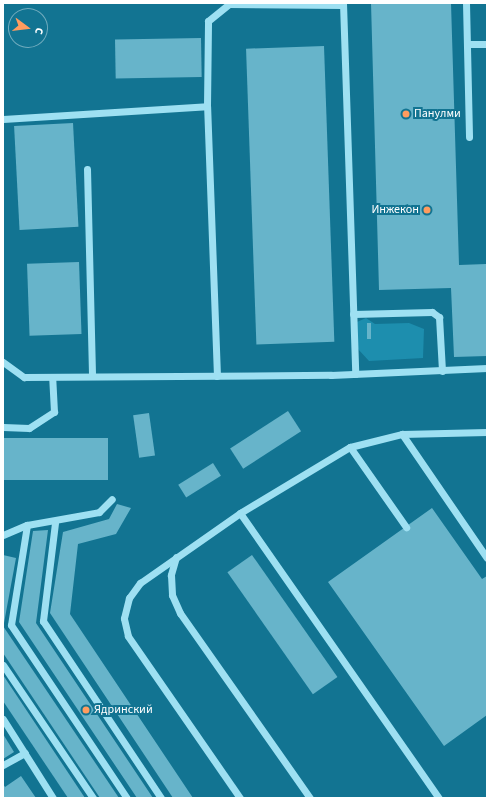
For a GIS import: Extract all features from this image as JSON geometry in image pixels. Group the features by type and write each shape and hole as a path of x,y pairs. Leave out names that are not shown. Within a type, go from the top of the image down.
{"lane":[{"path":"466,3 469,137"},
{"path":"217,376 207,106 208,21 229,4 343,4 355,374"},
{"path":"467,44 487,44"},
{"path":"3,119 207,106"},
{"path":"87,169 92,374"},
{"path":"353,314 432,312 439,317 442,371"},
{"path":"3,362 24,377 52,377 92,374 217,376 355,374 487,368"},
{"path":"3,427 29,428 54,412 52,377"},
{"path":"240,798 128,636 124,618 130,598 140,582 240,513 350,447 402,434 487,432"},
{"path":"402,434 487,558"},
{"path":"350,447 406,526"},
{"path":"3,536 27,526 55,523 99,512 112,499"},
{"path":"240,513 439,798"},
{"path":"55,523 43,621 161,798"},
{"path":"27,526 11,625 127,798"},
{"path":"176,557 171,575 172,595 180,613 310,798"},
{"path":"3,665 92,798"},
{"path":"3,719 53,798"},
{"path":"3,765 25,752"}],"shaded area":[{"path":"366,318 375,324 409,323 424,329 423,358 369,361 358,349 357,322"}],"building":[{"path":"371,3 451,3 459,265 486,264 487,356 454,357 451,288 379,290"},
{"path":"201,38 202,77 116,78 115,40"},
{"path":"324,46 334,342 256,345 246,49"},
{"path":"73,123 78,227 20,230 14,126"},
{"path":"79,262 82,334 30,336 27,264"},
{"path":"367,323 371,323 371,339 367,339"},
{"path":"288,411 301,431 243,469 230,449"},
{"path":"149,413 155,456 139,458 133,415"},
{"path":"3,438 108,438 108,480 3,480"},
{"path":"213,463 221,476 186,497 178,485"},
{"path":"117,504 131,508 116,534 78,544 70,614 193,798 173,798 50,613 63,532 109,519"},
{"path":"432,508 482,579 487,576 487,715 444,746 328,582"},
{"name":"Ядринский","path":"48,530 36,623 153,798 137,798 19,622 33,531"},
{"path":"3,555 16,558 4,623 3,623"},
{"path":"252,555 337,677 313,694 227,572"},
{"path":"3,626 119,798 100,798 3,653"},
{"path":"3,675 85,798 68,798 3,701"},
{"path":"3,734 14,752 3,759"},
{"path":"21,776 36,798 3,798 3,784 5,787"}],"place":[{"name":"Панулми","path":"406,114"},
{"name":"Инжекон","path":"427,210"},
{"name":"Ядринский","path":"86,710"}]}
